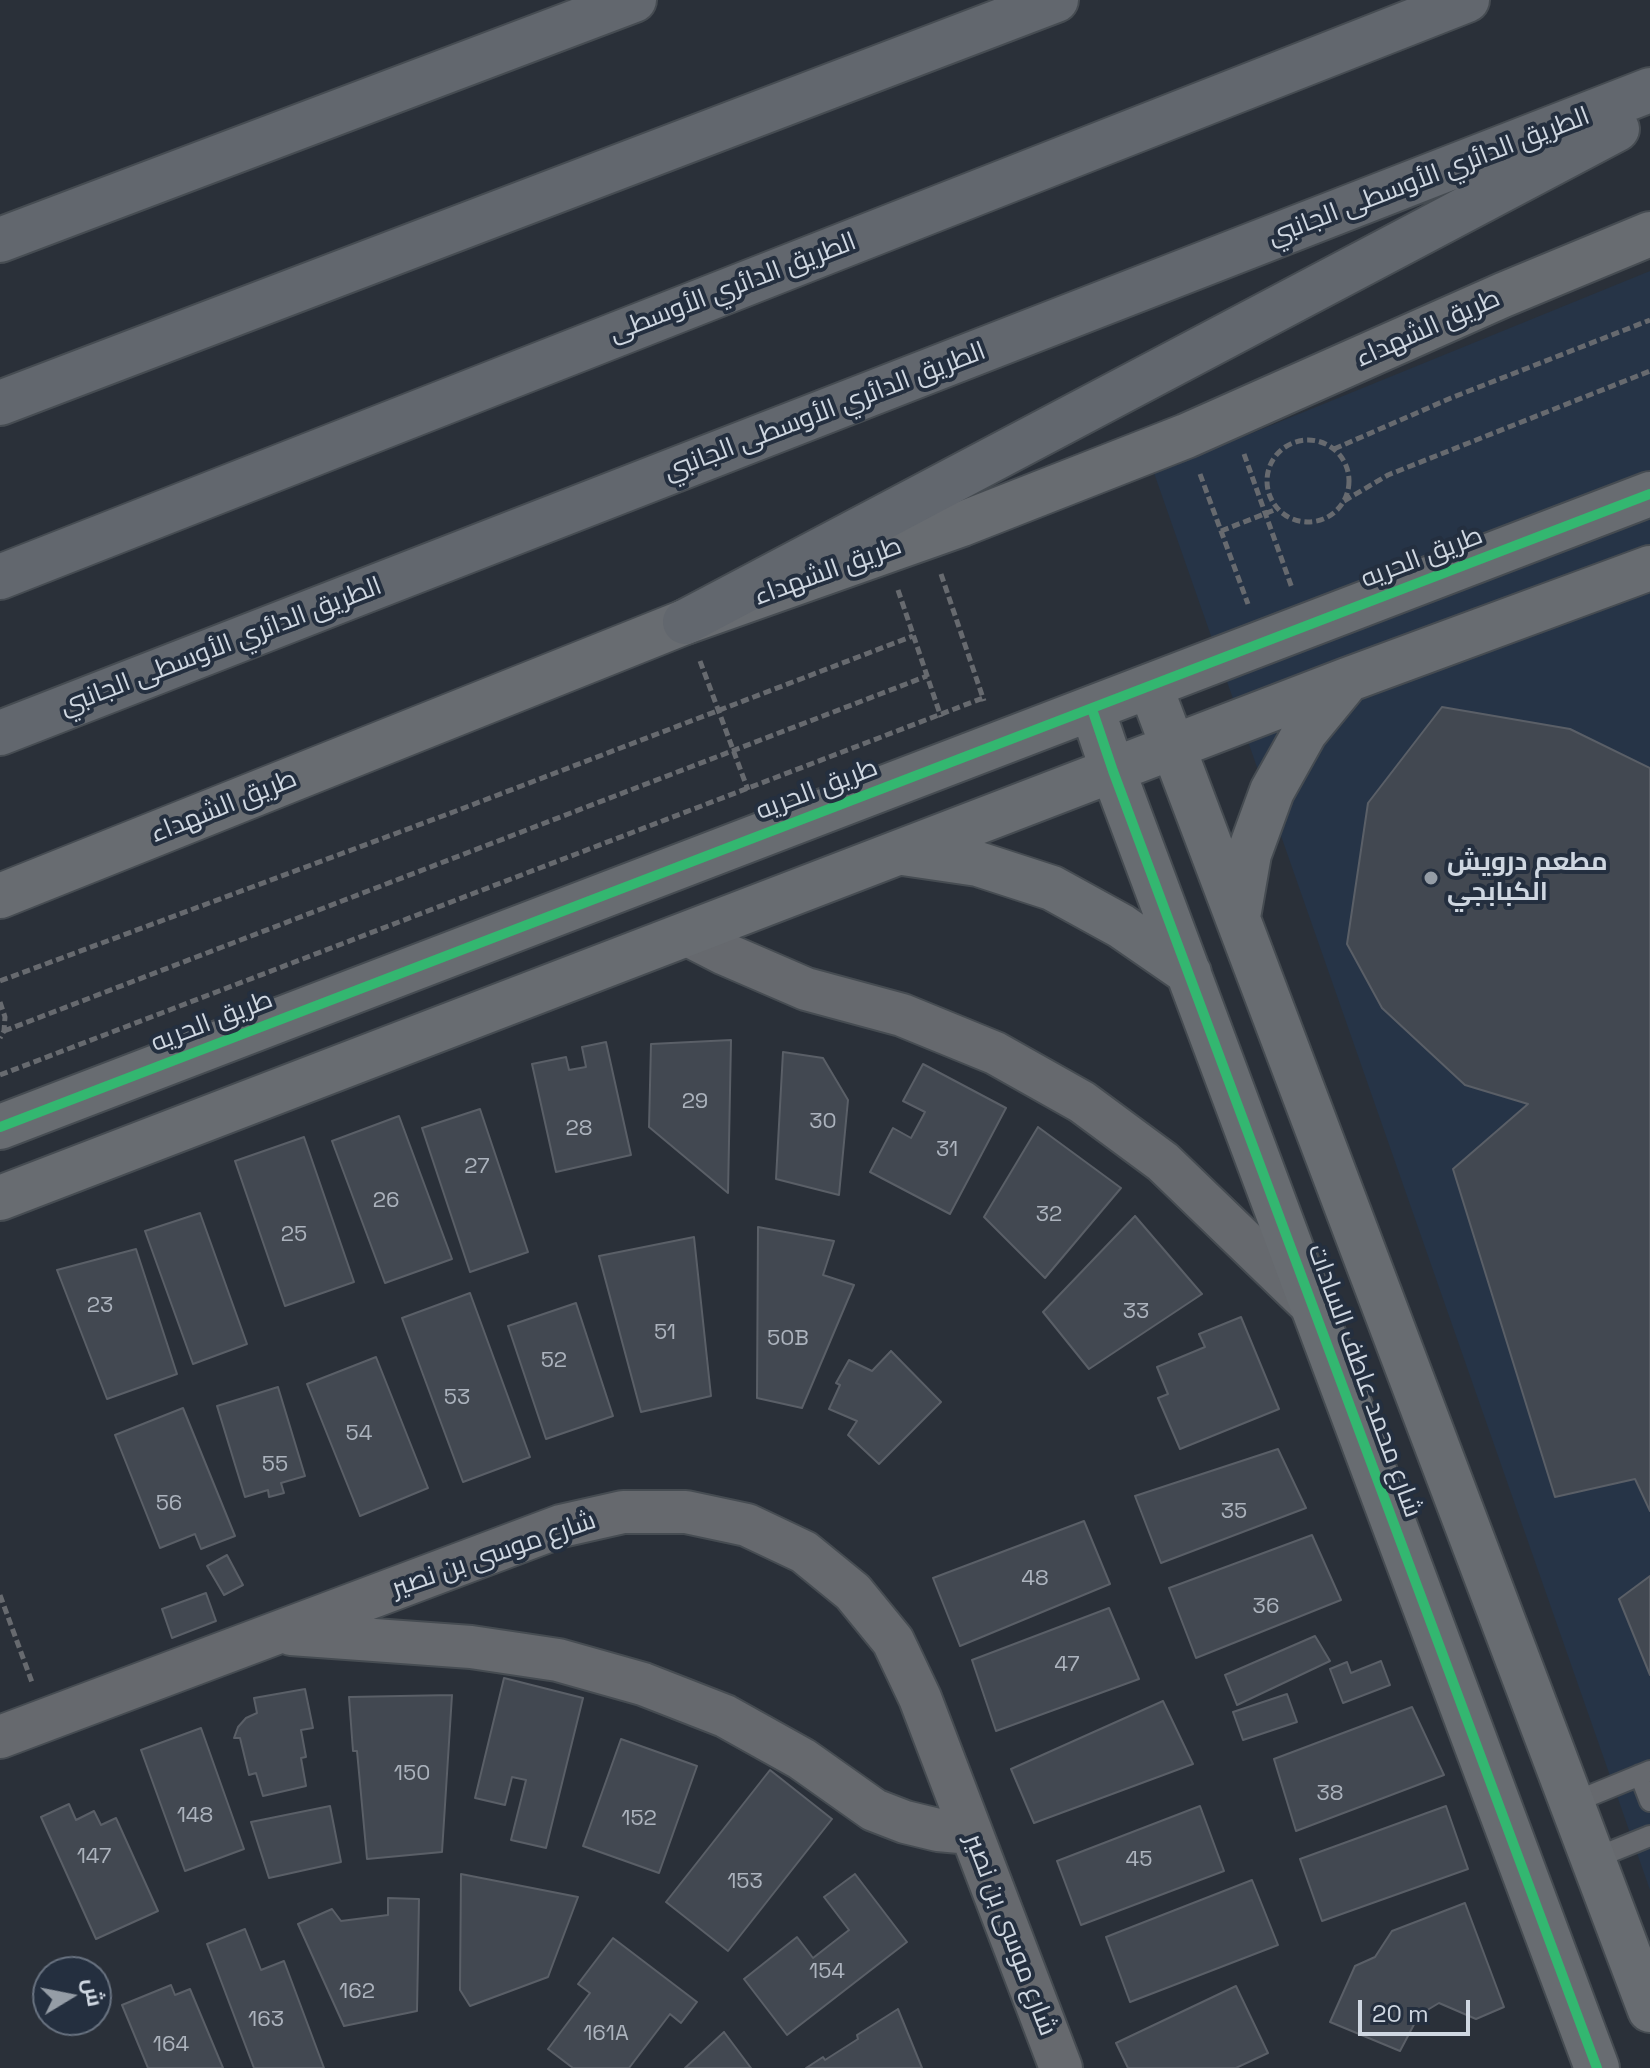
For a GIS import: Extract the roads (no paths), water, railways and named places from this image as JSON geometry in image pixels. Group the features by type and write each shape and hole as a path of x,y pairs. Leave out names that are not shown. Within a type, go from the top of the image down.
{"highway":[{"path":"0,240 634,0"},
{"path":"0,403 1056,0"},
{"name":"الطريق الدائري الأوسطى","path":"0,577 1467,0"},
{"name":"الطريق الدائري الأوسطى الجانبي","path":"0,733 1650,90"},
{"path":"685,622 1650,112"}],"street":[{"name":"طريق الشهداء","path":"0,896 685,622 962,524 1186,436 1503,295 1650,234"},
{"name":"طريق الحريه","path":"0,1127 1650,494"},
{"path":"0,1198 1347,680 1650,568"},
{"path":"1238,920 1249,854 1272,791 1305,732 1347,680"},
{"name":"شارع محمد عاطف السادات","path":"1150,686 1650,2010"},
{"name":"شارع محمد عاطف السادات","path":"1092,709 1597,2068"},
{"path":"900,852 978,864 1052,888 1121,926 1189,973"},
{"path":"686,934 806,989 902,1015 995,1053 1082,1102 1163,1162 1313,1307"},
{"name":"شارع موسى بن نصير","path":"0,1737 561,1526 623,1512 686,1512 747,1525 804,1552 853,1592 893,1641 920,1698 1061,2068"},
{"path":"278,1633 471,1647 558,1660 643,1684 725,1716 802,1759 874,1810 938,1830 971,1833"}],"lane":[{"path":"1572,1803 1645,1773 1650,1801"},
{"path":"1593,1859 1650,1836"}],"place":[{"name":"مطعم درويش الكبابجي","path":"1431,878"}]}
